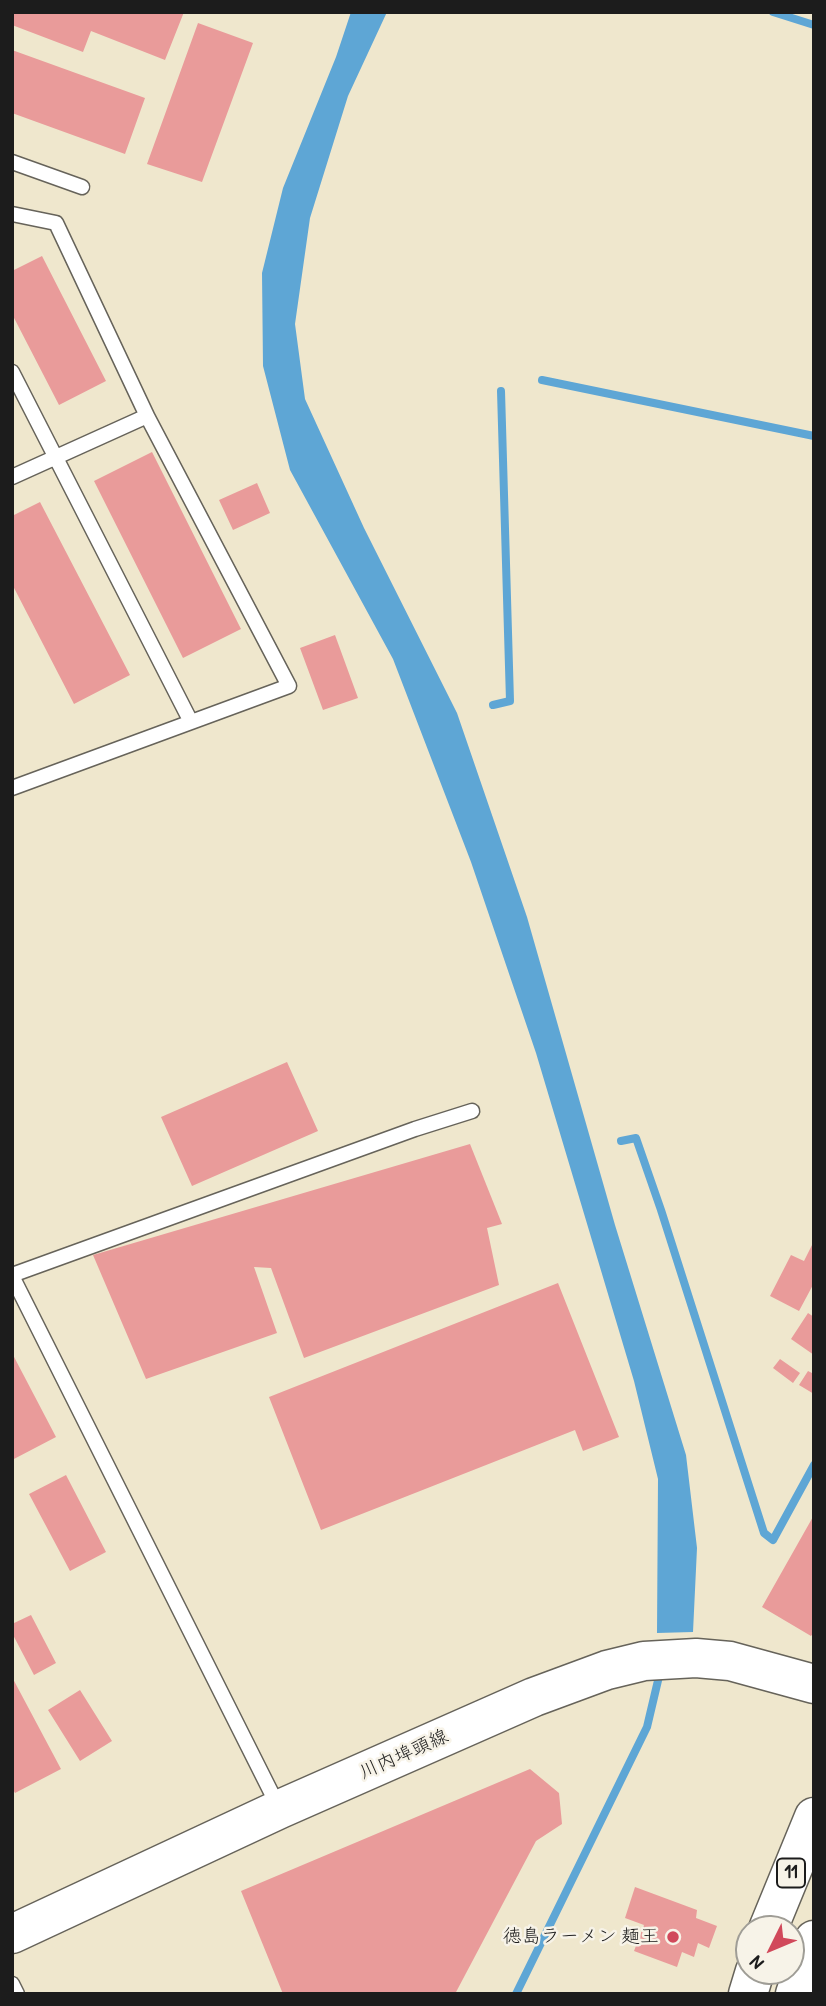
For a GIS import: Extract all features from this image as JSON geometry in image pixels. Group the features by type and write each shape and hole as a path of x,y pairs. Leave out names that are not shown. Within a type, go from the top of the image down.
{"main road":[{"name":"川内埠頭線","path":"12,1934 280,1809 534,1697 607,1670 643,1661 696,1658 730,1661 814,1684"},
{"name":"11","path":"774,1915 814,1817"},
{"path":"795,1994 814,1940"}],"lane":[{"path":"12,162 82,187"},
{"path":"12,214 56,223 147,416 289,686 12,788"},
{"path":"12,372 191,722"},
{"path":"12,477 147,416"},
{"path":"280,1809 12,1275 415,1129 472,1111"},
{"path":"12,1984 17,1994"}],"water":[{"path":"351,12 387,12 348,96 310,218 295,324 305,399 364,528 457,713 527,917 615,1225 686,1455 697,1548 693,1632 657,1633 658,1479 634,1381 536,1053 471,862 393,659 290,470 263,366 262,273 283,188 336,57"}],"building":[{"path":"12,12 184,12 165,60 91,31 83,52 12,25"},
{"path":"198,23 253,43 202,182 147,164"},
{"path":"12,50 145,98 125,154 12,113"},
{"path":"42,256 106,381 59,405 12,314 12,271"},
{"path":"152,452 241,629 183,658 94,481"},
{"path":"257,483 270,513 233,530 219,500"},
{"path":"40,502 130,675 74,704 12,584 12,516"},
{"path":"335,635 358,698 323,710 300,648"},
{"path":"287,1062 318,1131 192,1186 161,1117"},
{"path":"470,1144 502,1224 487,1228 499,1285 304,1358 271,1268 254,1267 277,1333 146,1379 93,1255"},
{"path":"814,1241 814,1283 799,1311 770,1296 791,1255 804,1261"},
{"path":"558,1283 619,1437 583,1451 575,1430 321,1530 269,1397"},
{"path":"808,1313 814,1317 814,1355 791,1339"},
{"path":"12,1353 56,1437 12,1460"},
{"path":"780,1359 800,1373 793,1383 773,1368"},
{"path":"808,1371 814,1374 814,1394 799,1385"},
{"path":"66,1475 106,1552 70,1571 29,1494"},
{"path":"814,1515 814,1632 811,1636 762,1607"},
{"path":"31,1615 56,1663 34,1675 12,1633 12,1624"},
{"path":"12,1677 61,1769 15,1793 12,1788"},
{"path":"80,1690 112,1741 80,1761 48,1710"},
{"path":"530,1769 559,1793 562,1824 536,1841 455,1994 283,1994 241,1891"},
{"path":"635,1887 697,1910 696,1918 717,1926 709,1948 698,1943 694,1957 682,1952 677,1967 634,1951 644,1925 625,1918"}],"waterway":[{"path":"773,12 814,25"},
{"path":"542,380 814,436"},
{"path":"493,705 510,701 501,391"},
{"path":"621,1141 636,1138 764,1533 773,1540 814,1465"},
{"path":"516,1994 647,1727 660,1672"}],"place":[{"name":"徳島ラーメン 麺王","path":"673,1937"}]}
